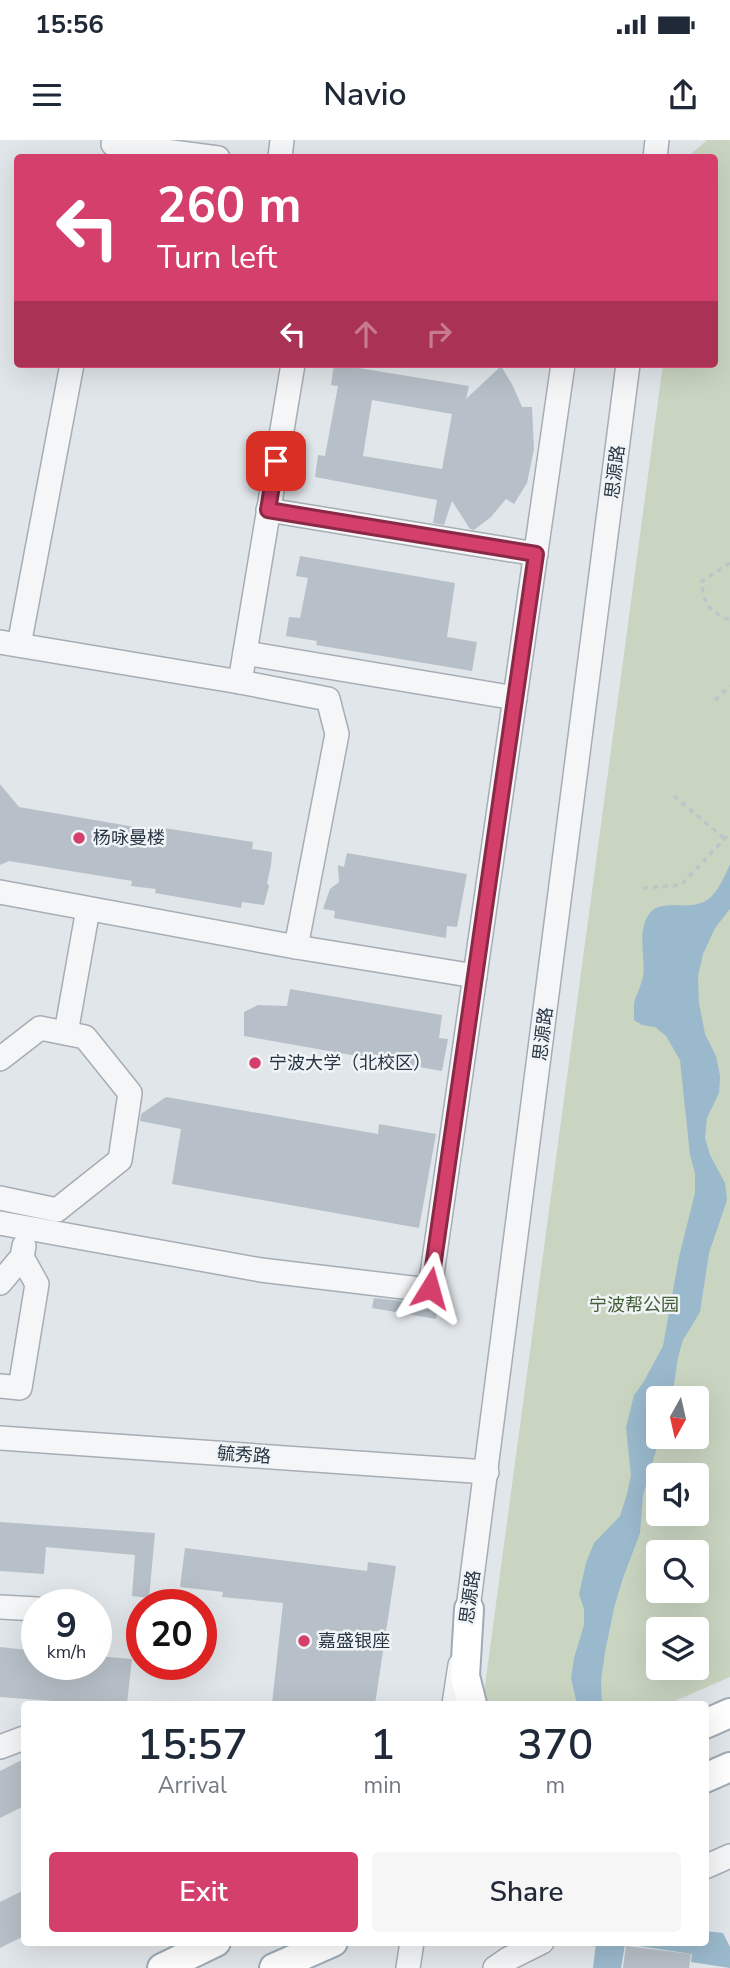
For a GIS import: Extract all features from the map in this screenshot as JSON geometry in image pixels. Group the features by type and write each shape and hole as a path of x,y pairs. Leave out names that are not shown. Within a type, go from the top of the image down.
{"main road":[{"path":"469,1609 465,1676 471,1701"},
{"path":"709,1722 730,1713"},
{"path":"709,1776 730,1767"},
{"path":"162,1968 208,1946"},
{"path":"274,1968 324,1946"}],"street":[{"path":"113,144 193,154"},
{"path":"71,368 10,644 328,699 337,734 296,947"},
{"path":"240,682 292,368"},
{"path":"0,1223 261,1270 430,1288 562,368"},
{"name":"思源路","path":"454,1701 487,1472 627,368"},
{"path":"268,510 536,554"},
{"path":"244,653 515,698"},
{"path":"0,892 296,947 475,976"},
{"path":"66,1033 88,909"},
{"path":"0,1059 40,1028 85,1037 130,1093 120,1160 57,1210 0,1198"},
{"path":"0,1283 22,1257 33,1205"},
{"path":"0,1392 0,1386 20,1388 37,1284 22,1257"},
{"name":"毓秀路","path":"0,1438 487,1472"},
{"path":"0,1607 21,1608"},
{"path":"0,1746 21,1739"},
{"path":"709,1865 730,1856"},
{"path":"408,1968 411,1946"},
{"path":"495,1968 534,1946"}],"path":[{"path":"730,563 701,582 705,604 719,616 730,620"},
{"path":"715,700 730,686"},
{"path":"674,796 724,838"},
{"path":"643,888 681,885 730,833"}],"green space":[{"name":"宁波帮公园","path":"707,140 730,140 730,1677 675,1701 487,1701 484,1693 662,368 718,368 718,154 691,154"}],"water":[{"path":"730,864 730,909 715,928 703,954 698,976 699,1003 705,1034 716,1056 720,1076 719,1093 707,1118 705,1138 710,1155 725,1183 727,1200 709,1253 700,1312 683,1340 674,1386 646,1386 646,1449 656,1449 652,1463 646,1463 640,1533 614,1608 601,1681 602,1701 576,1701 571,1678 584,1625 584,1609 579,1594 586,1563 594,1543 620,1516 627,1494 631,1475 626,1428 634,1395 663,1346 679,1257 695,1193 695,1173 690,1155 680,1060 666,1036 655,1027 642,1025 634,1020 634,1003 644,969 643,928 650,913 656,908 696,904 711,897"},
{"path":"709,1931 723,1933 730,1947 730,1968 691,1962 692,1954 638,1946 709,1946"},
{"path":"596,1946 625,1946 621,1968 593,1968"}],"building":[{"path":"333,368 359,368 469,386 466,399 499,368 502,368 522,407 532,407 534,449 527,483 514,504 506,499 491,517 474,530 470,529 452,501 444,525 433,523 437,500 315,477 318,455 325,456 338,386 331,385","holes":["372,400 452,414 442,469 363,456"]},
{"path":"300,556 455,583 447,637 477,642 472,671 316,645 317,641 286,636 289,617 300,618 308,578 296,576"},
{"path":"0,784 19,807 164,832 164,828 253,842 252,849 272,852 267,883 269,886 264,905 242,902 241,908 155,893 156,889 131,886 132,881 9,861 0,865"},
{"path":"347,853 467,874 457,927 447,926 446,938 334,918 335,911 323,909 330,889 339,882 338,865 344,867"},
{"path":"290,989 442,1015 439,1038 448,1039 442,1071 244,1036 244,1012 258,1005 287,1006"},
{"path":"166,1097 378,1134 379,1124 436,1134 419,1228 172,1184 181,1129 140,1121 141,1114"},
{"path":"374,1298 419,1303 439,1302 436,1319 372,1308"},
{"path":"0,1522 155,1533 150,1589 133,1589 135,1555 46,1547 44,1574 0,1571"},
{"path":"185,1548 367,1571 368,1562 396,1566 375,1701 272,1701 283,1603 222,1597 223,1592 217,1589 180,1587"},
{"path":"0,1647 21,1649 21,1680 112,1680 112,1657 126,1658 126,1680 130,1680 127,1701 53,1701 0,1697"},
{"path":"21,1760 21,1808 0,1818 0,1771"},
{"path":"21,1892 21,1938 0,1948 0,1902"},
{"path":"626,1946 691,1954 689,1968 623,1968"}],"place":[{"name":"杨咏曼楼","path":"79,838"},
{"name":"宁波大学（北校区）","path":"255,1063"},
{"name":"嘉盛银座","path":"304,1641"}],"route":[{"path":"276,461 268,510 536,554 430,1288"}]}
